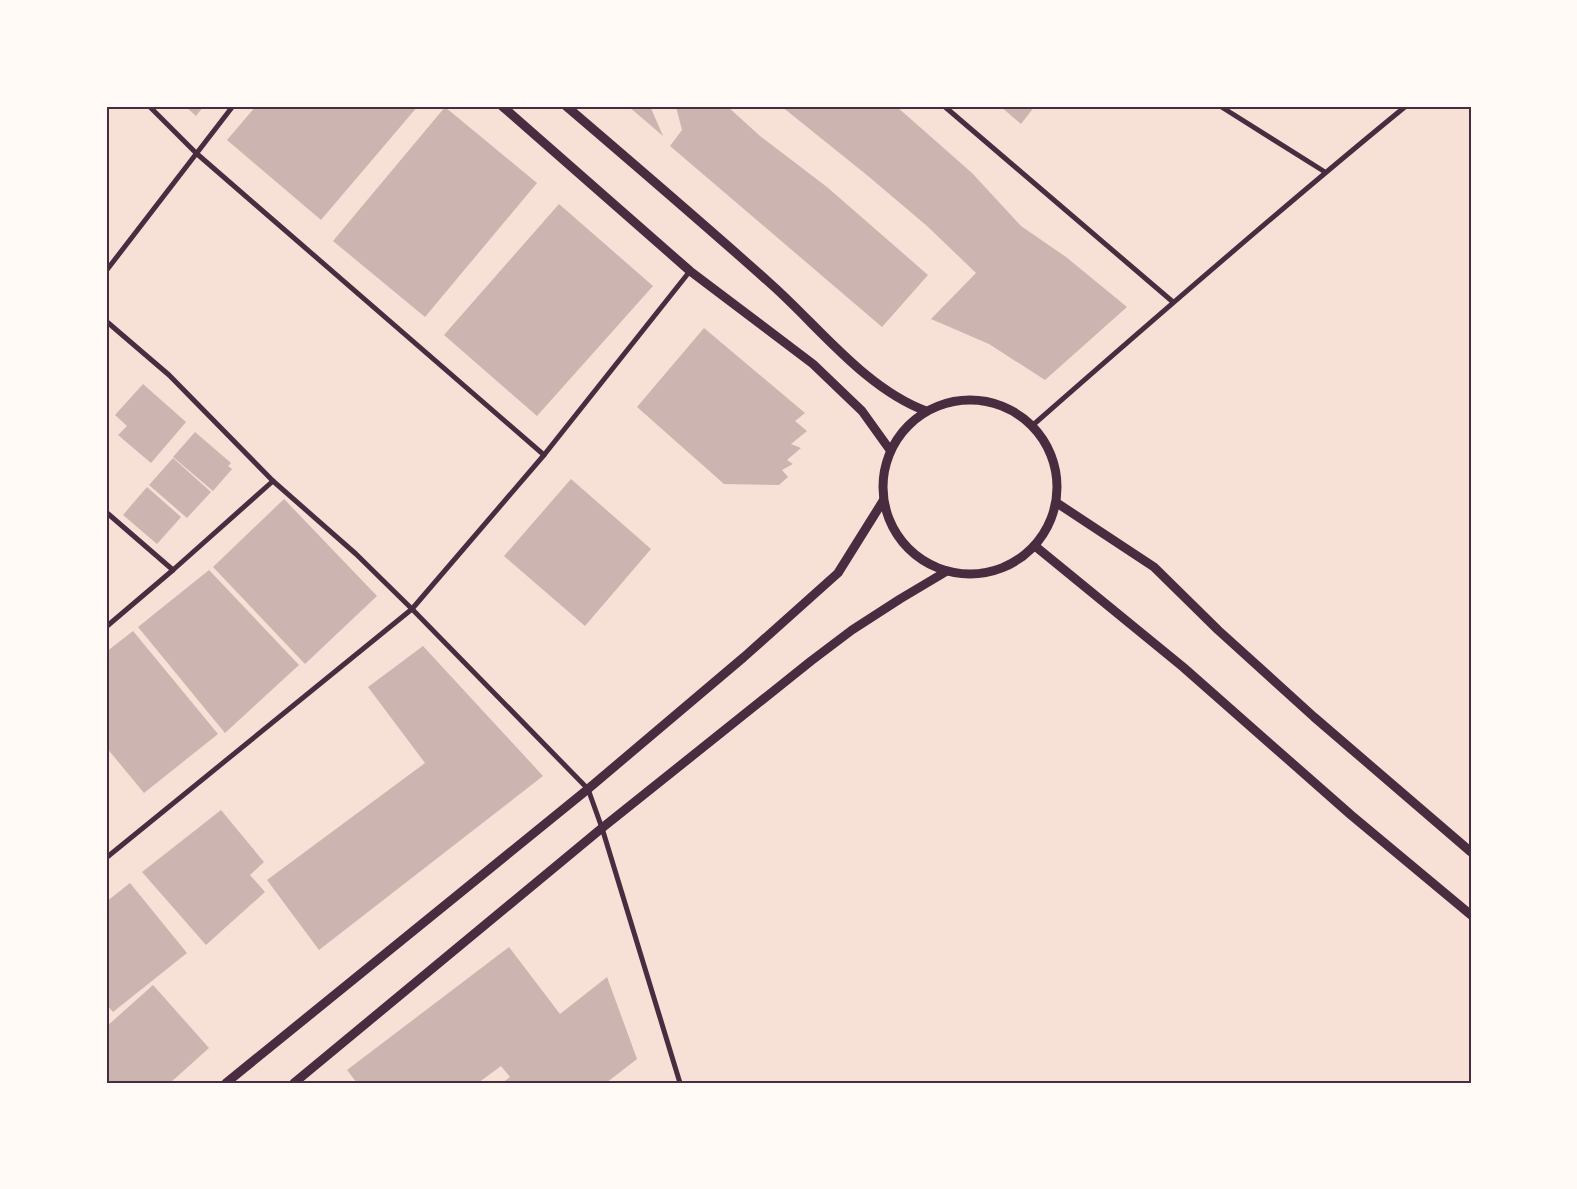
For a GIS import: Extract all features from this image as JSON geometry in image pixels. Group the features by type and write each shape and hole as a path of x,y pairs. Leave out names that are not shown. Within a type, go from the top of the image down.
{"street":[{"path":"149,106 196,153 544,455"},
{"path":"106,271 233,106"},
{"path":"502,106 690,271 814,364 862,411 890,450"},
{"path":"566,106 773,286 873,381 912,406 926,410"},
{"path":"944,106 1173,302"},
{"path":"1220,106 1325,172"},
{"path":"1033,425 1325,172 1406,106"},
{"path":"106,858 412,609 544,455 690,271"},
{"path":"106,321 168,376 273,481 356,554 588,789 602,828 680,1083"},
{"path":"962,399 1000,404 1033,425 1045,442 1054,461 1058,482 1057,502 1052,518 1045,533 1035,546 1009,565 978,574 947,571 928,564 911,553 898,538 888,520 883,501 882,474 890,450 899,434 911,421 926,410 962,399"},
{"path":"106,627 273,481"},
{"path":"226,1083 588,789 737,663 838,573 883,501"},
{"path":"1057,502 1154,567 1218,630 1306,710 1471,852"},
{"path":"106,512 173,570"},
{"path":"1035,546 1183,667 1359,821 1471,915"},
{"path":"294,1083 602,828 811,661 852,630 947,571"}],"building":[{"path":"185,106 204,106 196,116"},
{"path":"256,106 418,106 321,220 227,140"},
{"path":"628,106 650,106 663,136"},
{"path":"677,106 727,106 760,136 827,187 928,275 882,327 670,146 682,130"},
{"path":"781,106 896,106 972,173 1021,226 1066,257 1127,307 1045,380 989,344 931,319 976,273 927,226"},
{"path":"1000,106 1035,106 1021,124"},
{"path":"445,107 537,183 425,317 333,241"},
{"path":"559,204 653,286 537,416 444,335"},
{"path":"704,328 805,413 795,421 807,431 791,444 801,448 787,460 793,464 782,470 788,477 779,485 724,484 637,407"},
{"path":"143,384 186,422 151,463 118,435 127,426 115,415"},
{"path":"195,432 231,463 228,466 232,469 213,491 173,457"},
{"path":"173,458 211,492 187,518 149,485"},
{"path":"571,479 651,549 585,626 504,556"},
{"path":"147,487 181,517 157,544 123,515"},
{"path":"284,499 377,596 305,664 213,567"},
{"path":"209,570 299,665 225,733 138,627"},
{"path":"133,631 218,734 144,793 106,747 106,652"},
{"path":"423,646 543,776 319,950 267,880 425,763 368,687"},
{"path":"221,810 264,862 250,875 265,892 206,945 142,872"},
{"path":"130,883 187,953 113,1012 106,1004 106,902"},
{"path":"509,947 560,1014 607,977 637,1059 606,1083 502,1083 510,1077 501,1066 478,1083 357,1083 347,1070"},
{"path":"153,985 209,1048 170,1083 106,1083 106,1027"}]}
